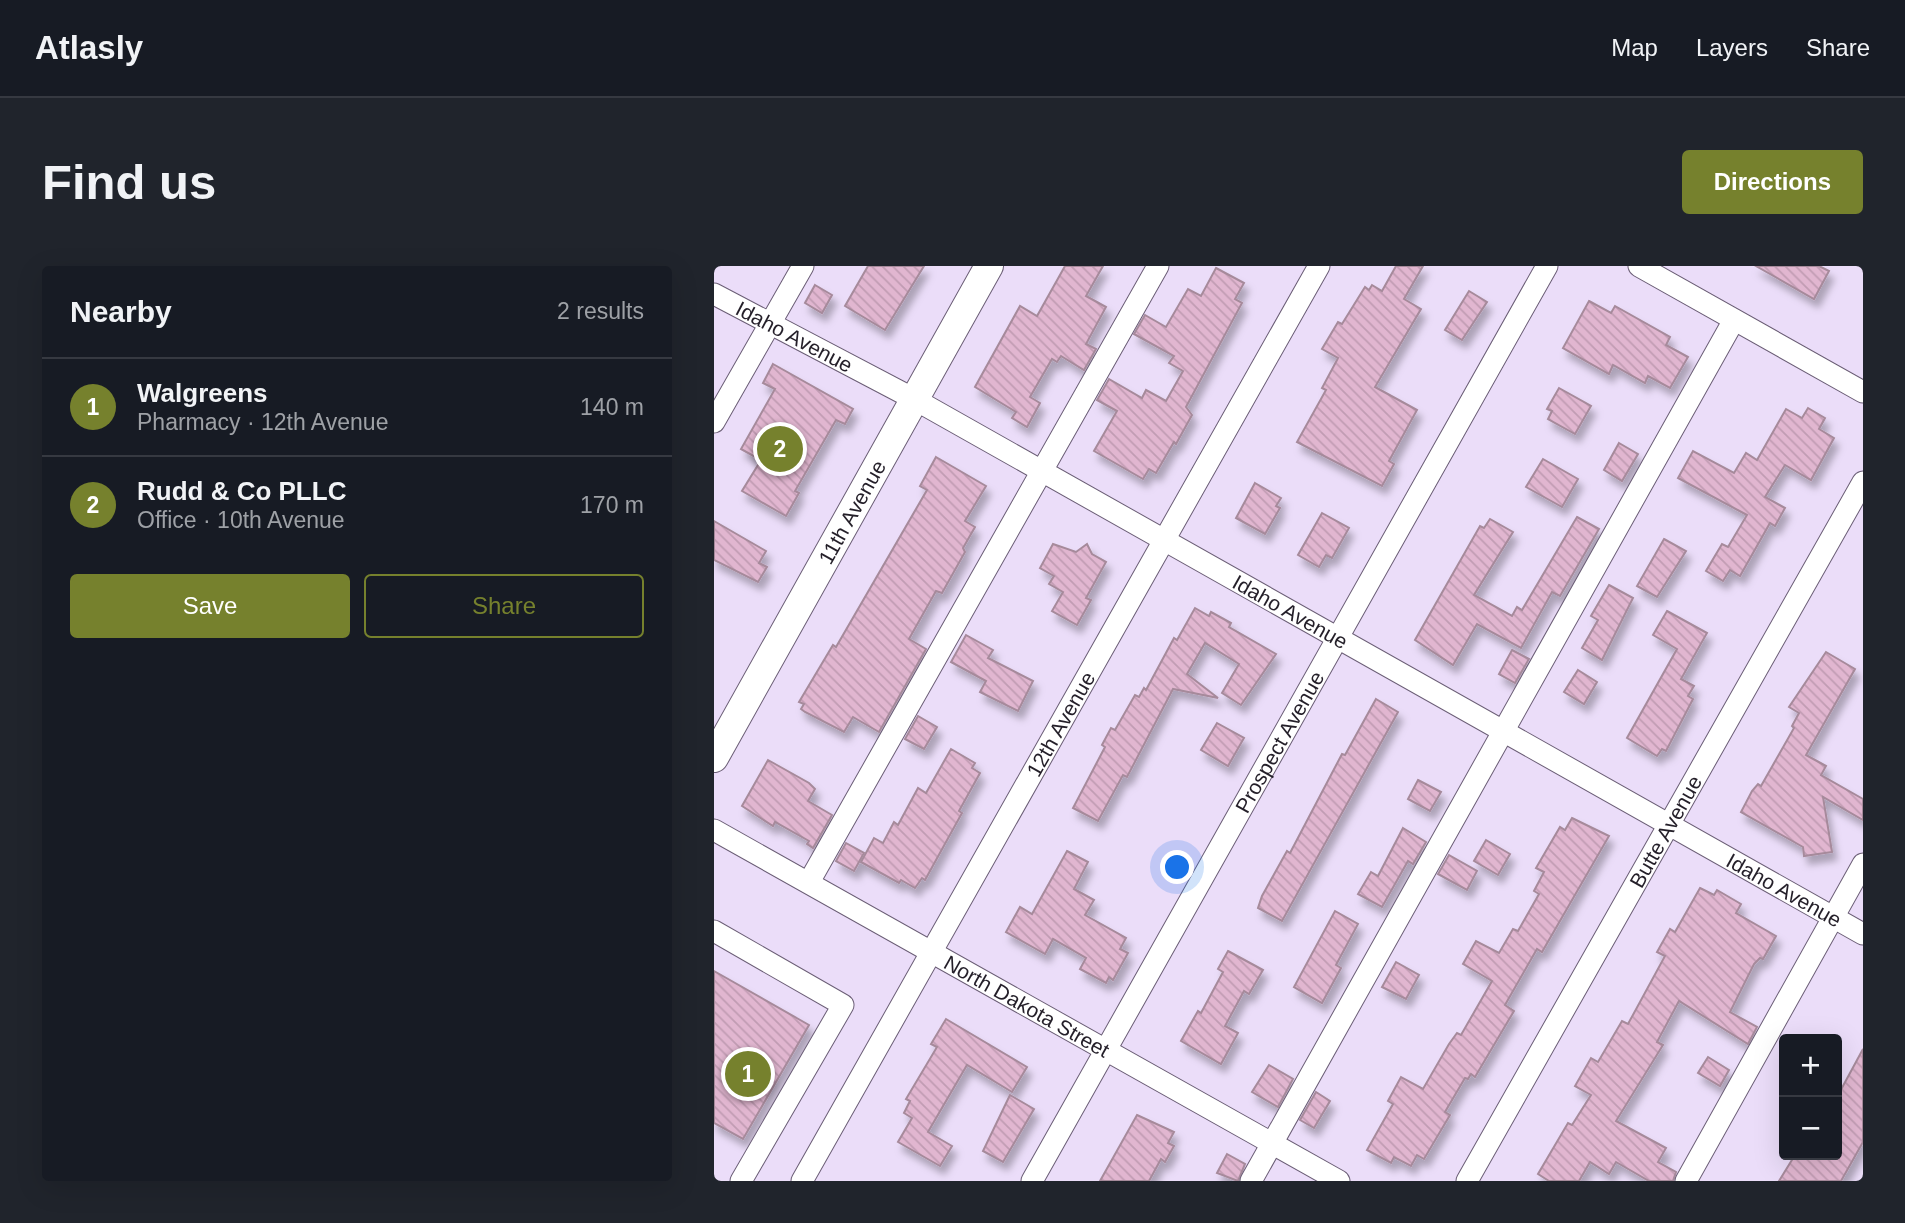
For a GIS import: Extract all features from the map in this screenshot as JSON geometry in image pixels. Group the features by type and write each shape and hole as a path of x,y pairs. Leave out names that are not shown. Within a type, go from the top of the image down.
{"main road":[{"name":"11th Avenue","path":"714,758 989,266"}],"street":[{"path":"714,422 803,266"},
{"path":"809,882 1157,266"},
{"name":"12th Avenue","path":"802,1181 1320,266"},
{"name":"Prospect Avenue","path":"1032,1181 1547,266"},
{"path":"1642,267 1863,392"},
{"name":"Idaho Avenue","path":"714,294 914,399 1863,934"},
{"path":"1251,1181 1734,320"},
{"name":"Butte Avenue","path":"1467,1181 1863,482"},
{"name":"North Dakota Street","path":"714,830 1339,1181"},
{"path":"1686,1181 1863,863"},
{"path":"714,932 843,1005 741,1181"}],"building":[{"path":"868,266 924,266 885,330 845,306"},
{"path":"1065,266 1103,266 1086,296 1106,307 1086,344 1096,349 1084,370 1061,356 1057,362 1052,359 1030,397 1040,403 1027,427 1012,418 1016,412 975,387 1020,306 1037,316"},
{"path":"1396,266 1423,266 1404,299 1421,309 1375,387 1417,410 1389,461 1394,464 1382,486 1297,442 1326,390 1322,388 1338,358 1322,349 1338,322 1342,324 1365,287 1369,290 1372,285 1382,291"},
{"path":"1756,266 1819,266 1829,271 1814,299"},
{"path":"1216,268 1244,283 1235,299 1242,303 1186,407 1192,415 1176,444 1174,442 1156,473 1149,469 1143,479 1094,451 1117,411 1097,400 1109,379 1142,398 1146,390 1166,401 1183,371 1169,363 1174,356 1134,334 1145,315 1166,327 1188,289 1201,296"},
{"path":"815,285 832,295 822,313 805,303"},
{"path":"1469,291 1487,302 1462,340 1445,330"},
{"path":"1589,301 1611,313 1615,306 1670,337 1666,345 1688,357 1670,388 1648,376 1645,383 1613,365 1609,374 1563,348"},
{"path":"773,364 853,409 845,424 836,420 795,491 799,493 786,516 742,491 761,460 741,449 775,389 763,383"},
{"path":"1559,388 1591,406 1575,434 1548,419 1552,411 1547,409"},
{"path":"1808,408 1825,418 1819,429 1834,438 1811,480 1785,465 1765,497 1785,508 1775,526 1770,523 1740,576 1730,570 1723,581 1706,571 1722,544 1728,547 1747,515 1678,478 1693,451 1734,473 1746,453 1757,460 1786,409 1802,418"},
{"path":"1619,443 1638,454 1622,481 1604,470"},
{"path":"936,457 986,486 965,521 975,527 963,548 965,552 942,593 936,591 909,639 926,649 879,732 853,717 844,732 805,712 801,709 804,704 799,702 833,645 836,647 927,490 920,486"},
{"path":"1543,459 1578,479 1562,507 1526,487"},
{"path":"1255,483 1281,498 1276,506 1280,508 1265,534 1236,518"},
{"path":"1322,513 1349,528 1332,558 1326,555 1319,567 1298,555"},
{"path":"1577,517 1599,529 1560,596 1552,592 1521,648 1477,624 1453,665 1415,640 1480,526 1484,528 1490,519 1513,532 1474,595 1512,616 1517,607 1522,610"},
{"path":"714,521 766,551 759,563 767,567 758,582 714,560"},
{"path":"1664,539 1686,551 1657,597 1637,586"},
{"path":"1053,544 1076,552 1087,544 1092,554 1106,562 1086,598 1091,600 1077,625 1052,611 1063,592 1049,584 1054,576 1040,568"},
{"path":"1609,585 1633,598 1602,660 1582,648 1598,620 1591,616"},
{"path":"1195,608 1209,616 1211,612 1231,623 1229,627 1276,654 1241,705 1222,693 1239,664 1205,643 1187,674 1218,698 1173,689 1127,777 1123,775 1098,821 1073,808 1105,747 1102,745 1111,728 1115,730 1135,695 1139,697 1144,688 1146,690 1174,638 1177,640"},
{"path":"1667,611 1707,633 1681,679 1694,686 1688,696 1693,699 1666,751 1662,749 1657,756 1627,738 1677,649 1653,635"},
{"path":"966,635 993,650 988,658 1033,681 1018,711 980,692 986,681 951,662"},
{"path":"1512,650 1529,659 1515,683 1499,674"},
{"path":"1826,652 1855,669 1806,755 1826,766 1821,775 1863,799 1863,820 1823,797 1832,852 1804,856 1803,847 1741,812 1752,791 1758,784 1761,786 1794,728 1792,726 1799,713 1789,707"},
{"path":"1578,670 1597,682 1584,704 1564,692"},
{"path":"1376,699 1398,712 1282,921 1258,908 1262,896 1287,851 1290,853 1342,754 1345,755"},
{"path":"918,716 937,727 924,749 905,739"},
{"path":"1217,723 1244,738 1228,766 1201,750"},
{"path":"951,749 975,763 972,768 980,773 959,811 962,813 925,880 922,878 915,888 901,880 899,883 861,862 874,838 883,843 894,822 898,825 918,788 926,793"},
{"path":"768,760 809,783 815,789 808,801 832,815 813,848 807,844 809,841 775,822 773,826 742,806"},
{"path":"1418,780 1441,792 1430,811 1408,799"},
{"path":"1572,818 1609,836 1542,952 1537,949 1505,1005 1514,1011 1475,1077 1471,1074 1468,1079 1465,1078 1445,1112 1450,1115 1424,1159 1417,1155 1411,1166 1394,1157 1391,1163 1367,1150 1393,1104 1388,1101 1401,1077 1423,1089 1449,1044 1457,1033 1461,1035 1492,981 1463,964 1476,941 1499,953 1513,929 1518,931 1539,894 1534,891 1544,872 1536,868 1560,827 1565,830"},
{"path":"1403,828 1426,842 1413,864 1408,861 1382,907 1358,894 1371,872 1378,876"},
{"path":"1486,840 1510,854 1498,875 1474,861"},
{"path":"846,843 864,853 854,871 836,861"},
{"path":"1067,851 1088,862 1074,889 1094,900 1085,915 1126,938 1120,949 1128,953 1113,980 1109,977 1106,983 1080,969 1086,958 1053,939 1045,954 1006,932 1020,907 1032,914"},
{"path":"1449,855 1477,871 1467,890 1438,874"},
{"path":"1700,888 1714,895 1717,890 1741,904 1736,913 1776,936 1763,959 1760,958 1754,964 1730,1012 1757,1027 1748,1044 1679,1001 1657,1042 1663,1045 1616,1121 1666,1148 1658,1162 1676,1172 1673,1181 1649,1181 1616,1162 1609,1174 1590,1162 1579,1181 1549,1181 1538,1174 1568,1123 1572,1125 1591,1095 1575,1086 1591,1058 1598,1062 1622,1021 1628,1024 1665,956 1657,952 1670,929 1675,932"},
{"path":"1335,911 1358,924 1336,965 1341,968 1322,1003 1294,987"},
{"path":"1228,951 1263,970 1249,994 1244,991 1225,1026 1238,1033 1221,1064 1181,1041 1198,1011 1201,1013 1223,972 1218,969"},
{"path":"1396,962 1419,975 1406,999 1382,987"},
{"path":"714,971 809,1025 743,1139 714,1123"},
{"path":"946,1019 1027,1067 1012,1092 967,1065 928,1132 952,1146 940,1166 898,1142 912,1118 904,1113 910,1101 906,1099 937,1047 931,1044"},
{"path":"1863,1049 1863,1142 1841,1181 1779,1181 1792,1160 1842,1160 1842,1088"},
{"path":"1708,1057 1729,1070 1720,1086 1698,1073"},
{"path":"1269,1065 1293,1079 1278,1107 1252,1092"},
{"path":"1316,1092 1330,1101 1314,1128 1300,1120"},
{"path":"1010,1095 1034,1109 1003,1162 983,1151"},
{"path":"1137,1115 1174,1132 1168,1143 1174,1146 1165,1162 1161,1159 1149,1181 1100,1181"},
{"path":"1227,1154 1245,1164 1238,1181 1217,1173"}],"place":[{"name":"Rudd & Co PLLC","path":"780,449"},
{"name":"Walgreens","path":"748,1074"}]}
